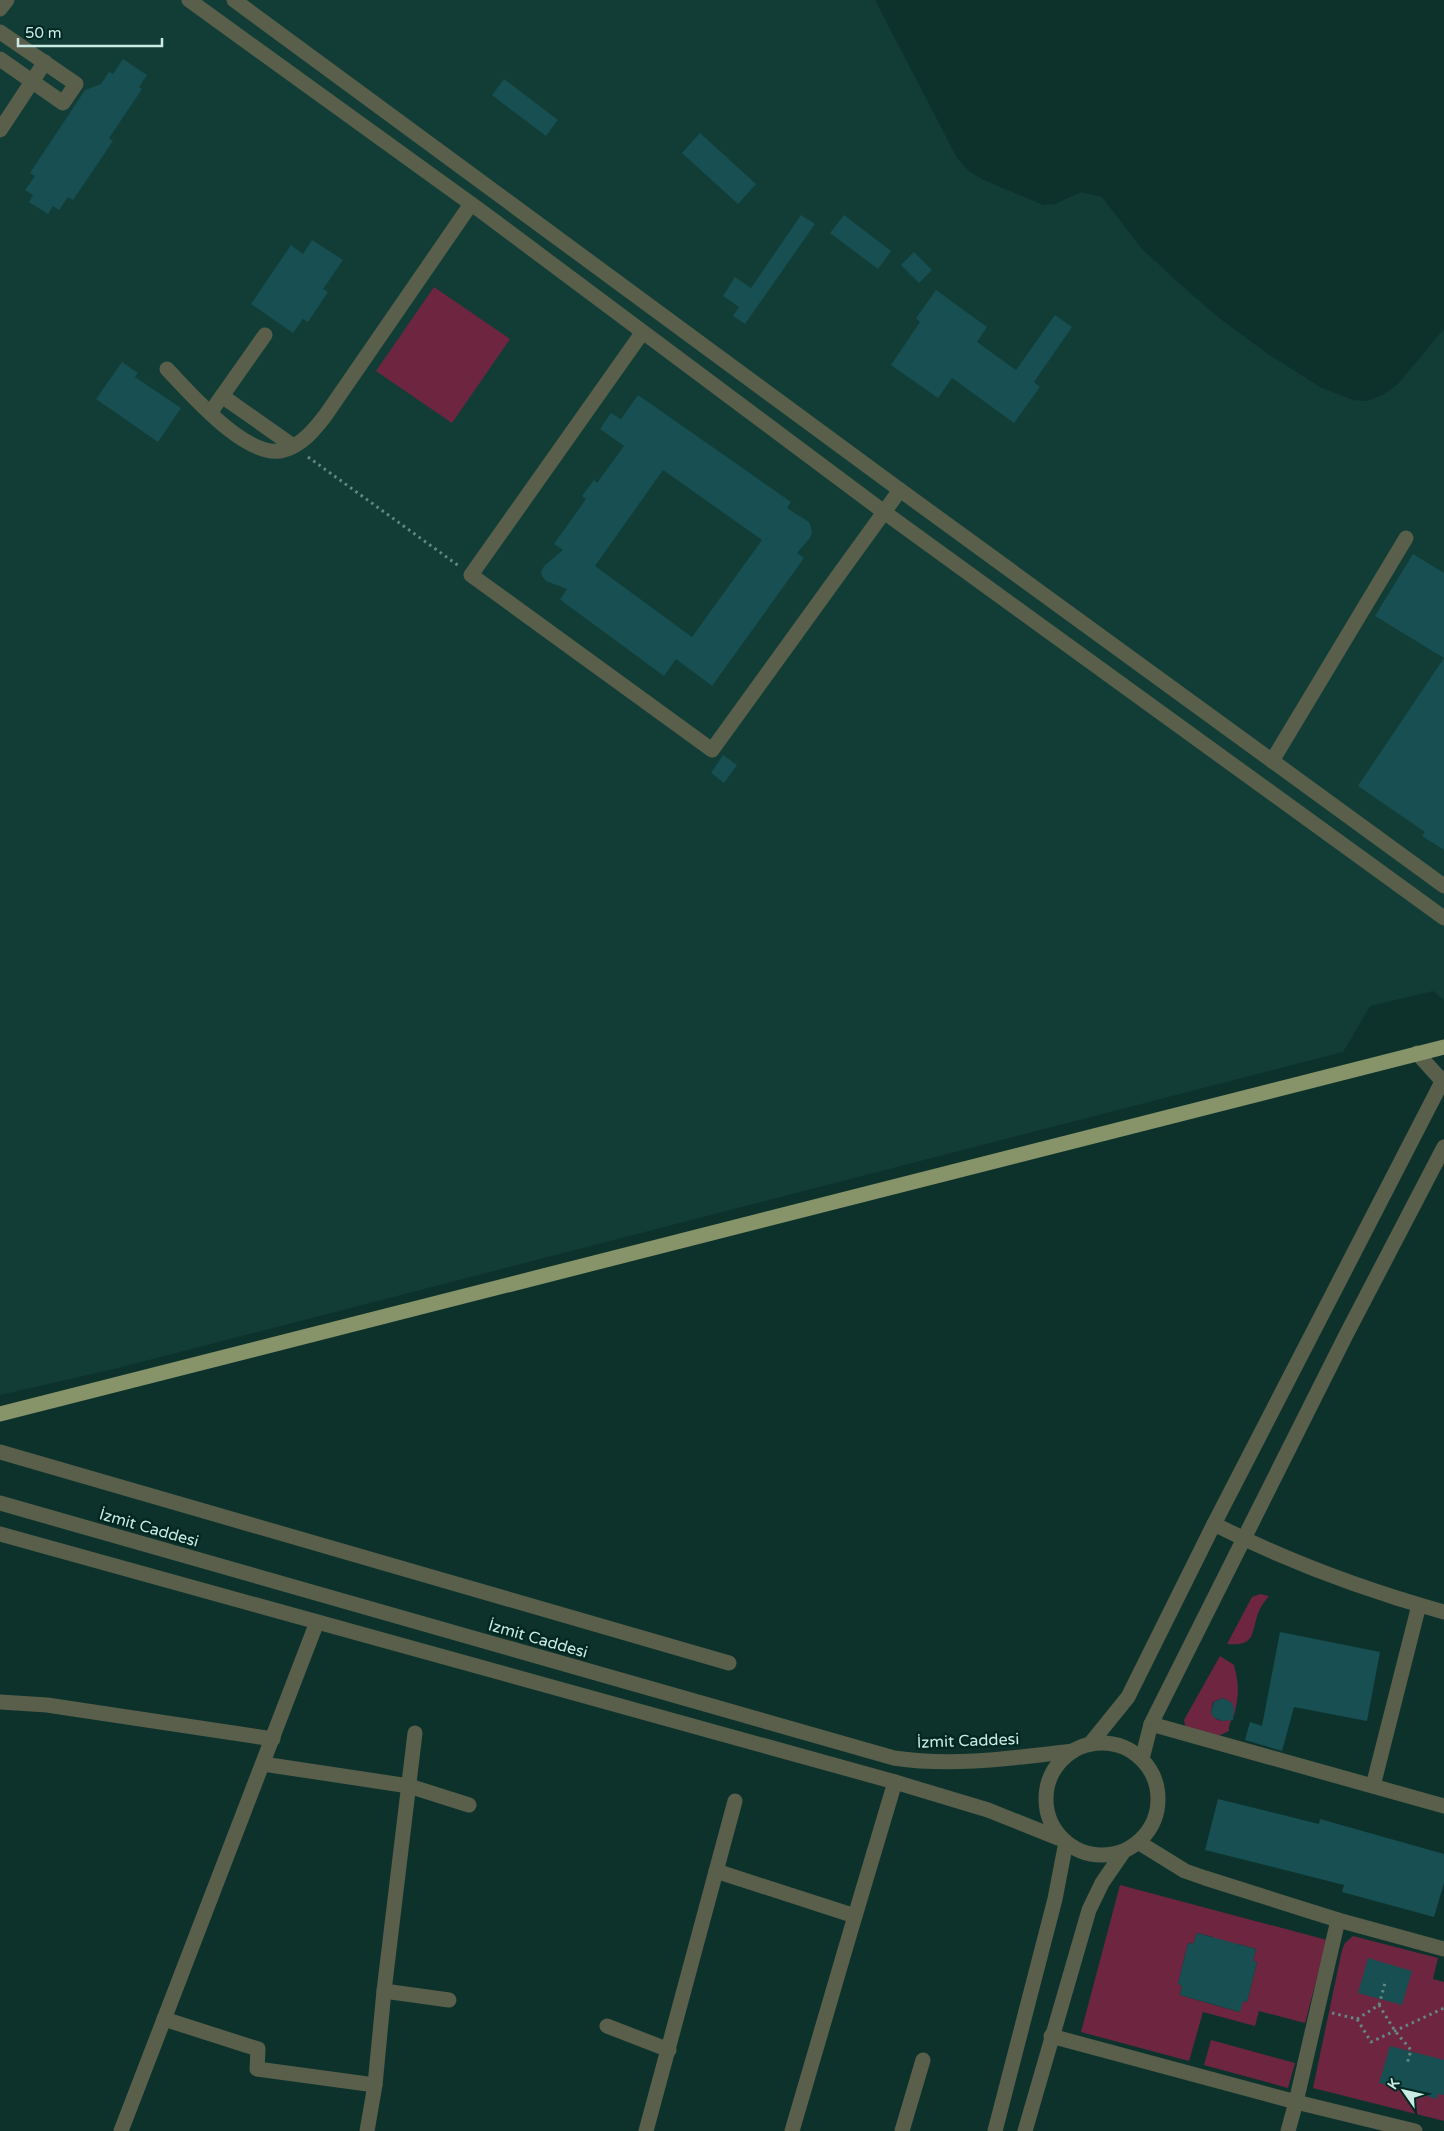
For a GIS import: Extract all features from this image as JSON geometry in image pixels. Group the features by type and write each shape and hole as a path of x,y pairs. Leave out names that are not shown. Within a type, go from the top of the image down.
{"main road":[{"path":"0,1414 1444,1047"},
{"path":"0,1422 70,1396"}],"street":[{"path":"0,9 7,0"},
{"path":"188,0 471,204 884,512 1444,918"},
{"path":"234,0 900,490 1444,886"},
{"path":"0,32 76,84 64,103 0,59"},
{"path":"0,130 45,62"},
{"path":"167,370 210,412 242,438 261,449 283,451 293,446 304,439 325,416 471,204"},
{"path":"642,333 471,575 712,750 900,490"},
{"path":"210,412 265,334"},
{"path":"222,396 293,446"},
{"path":"1272,761 1406,538"},
{"path":"1090,1744 1128,1696 1214,1524 1443,1081 1417,1053"},
{"path":"0,1534 895,1782 988,1810 1091,1854 1107,1855 1124,1851 1138,1842 1150,1828 1157,1810 1158,1792 1153,1774 1142,1758 1150,1724 1346,1335 1444,1148"},
{"path":"0,1452 729,1663"},
{"name":"İzmit Caddesi","path":"0,1503 894,1758 948,1762 1008,1759 1072,1751 1090,1744 1108,1743 1126,1748 1142,1758"},
{"path":"1214,1524 1243,1539 1315,1570 1444,1612"},
{"path":"1373,1786 1419,1605"},
{"path":"121,2131 264,1764 317,1622"},
{"path":"0,1702 47,1705 273,1739"},
{"path":"1150,1724 1444,1806"},
{"path":"367,2131 375,2084 384,1991 415,1733"},
{"name":"İzmit Caddesi","path":"1062,1840 1046,1808 1046,1792 1051,1776 1060,1762 1072,1751"},
{"path":"264,1764 409,1786 469,1804"},
{"path":"792,2131 895,1782"},
{"path":"646,2131 735,1801"},
{"path":"995,2131 1055,1899 1062,1840"},
{"path":"1138,1842 1185,1871 1338,1920 1444,1949"},
{"path":"1025,2131 1089,1910 1102,1883 1124,1851"},
{"path":"716,1871 855,1916"},
{"path":"1288,2131 1338,1920"},
{"path":"384,1991 449,2000"},
{"path":"164,2019 258,2049 257,2069 375,2084"},
{"path":"607,2026 669,2050"},
{"path":"1051,2036 1296,2102 1415,2131"},
{"path":"902,2131 923,2060"}],"path":[{"path":"293,446 471,575"},
{"path":"1356,2019 1379,2005 1385,1983"},
{"path":"1379,2005 1395,2031 1411,2050 1407,2064"},
{"path":"1329,2012 1356,2019 1371,2042 1444,2007"}],"shaded area":[{"path":"0,0 875,0 957,158 969,171 984,180 1043,205 1055,204 1081,192 1102,197 1142,249 1219,318 1268,354 1320,387 1353,400 1367,401 1383,395 1398,384 1444,329 1444,1000 1433,991 1370,1006 1343,1052 114,1369 0,1395"},
{"path":"434,287 510,339 452,423 376,371"},
{"path":"1260,1594 1269,1596 1261,1607 1249,1640 1244,1643 1227,1644 1252,1597"},
{"path":"1220,1656 1234,1665 1238,1683 1238,1694 1229,1731 1216,1737 1186,1729 1184,1720","holes":["1223,1698 1232,1703 1231,1718 1228,1720 1222,1721 1217,1719 1211,1712 1213,1702"]},
{"path":"1120,1885 1327,1940 1305,2023 1259,2011 1255,2026 1203,2012 1189,2061 1081,2032","holes":["1197,1933 1213,1937 1212,1945 1238,1944 1256,1949 1253,1961 1257,1962 1247,2002 1243,2001 1239,2012 1180,1995 1182,1986 1178,1984 1188,1943 1193,1944"]},
{"path":"1353,1936 1438,1958 1433,1979 1444,1982 1444,2121 1313,2088 1342,1950 1345,1943"},
{"path":"1211,2040 1295,2063 1288,2088 1204,2065"}],"building":[{"path":"123,59 147,75 139,87 142,89 109,138 113,141 73,200 68,197 59,210 53,206 48,214 29,202 33,195 25,190 35,176 30,173 85,90 101,84 109,72 113,74"},
{"path":"504,79 558,120 546,136 492,95"},
{"path":"700,133 756,184 738,204 682,153"},
{"path":"801,215 815,224 745,324 733,316 739,307 723,296 735,277 751,288"},
{"path":"844,215 891,251 878,269 830,233"},
{"path":"312,240 343,260 323,289 328,292 308,322 303,319 293,333 251,304 291,245 303,254"},
{"path":"914,252 932,270 919,283 901,265"},
{"path":"936,290 987,327 977,342 1016,370 1055,315 1072,327 1034,382 1040,387 1014,423 952,378 938,398 891,365 920,322 916,318"},
{"path":"122,362 138,373 135,377 181,408 158,442 96,399"},
{"path":"638,395 791,502 787,508 809,522 811,527 810,538 797,553 804,558 712,686 676,659 664,676 566,604 560,599 567,589 546,581 542,576 541,572 544,566 563,550 554,544 586,499 582,496 594,480 597,483 624,446 600,429 611,413 621,419","holes":["663,470 762,540 692,637 595,566"]},
{"path":"1413,554 1444,573 1444,658 1375,616"},
{"path":"1444,658 1444,850 1422,836 1425,832 1358,786"},
{"path":"723,755 737,765 724,783 711,773"},
{"path":"1280,1632 1380,1652 1367,1721 1294,1707 1282,1751 1245,1740 1250,1722 1262,1726"},
{"path":"1223,1698 1232,1703 1234,1708 1233,1720 1222,1721 1213,1717 1211,1712 1214,1702"},
{"path":"1218,1799 1319,1824 1320,1819 1444,1854 1444,1883 1434,1917 1342,1892 1344,1885 1205,1850"},
{"path":"1197,1933 1256,1949 1253,1961 1257,1962 1247,2002 1243,2001 1240,2012 1180,1995 1182,1986 1178,1984 1188,1943 1193,1944"},
{"path":"1368,1958 1412,1971 1402,2005 1358,1993"},
{"path":"1390,2046 1444,2060 1444,2095 1438,2094 1437,2099 1379,2083"}]}
